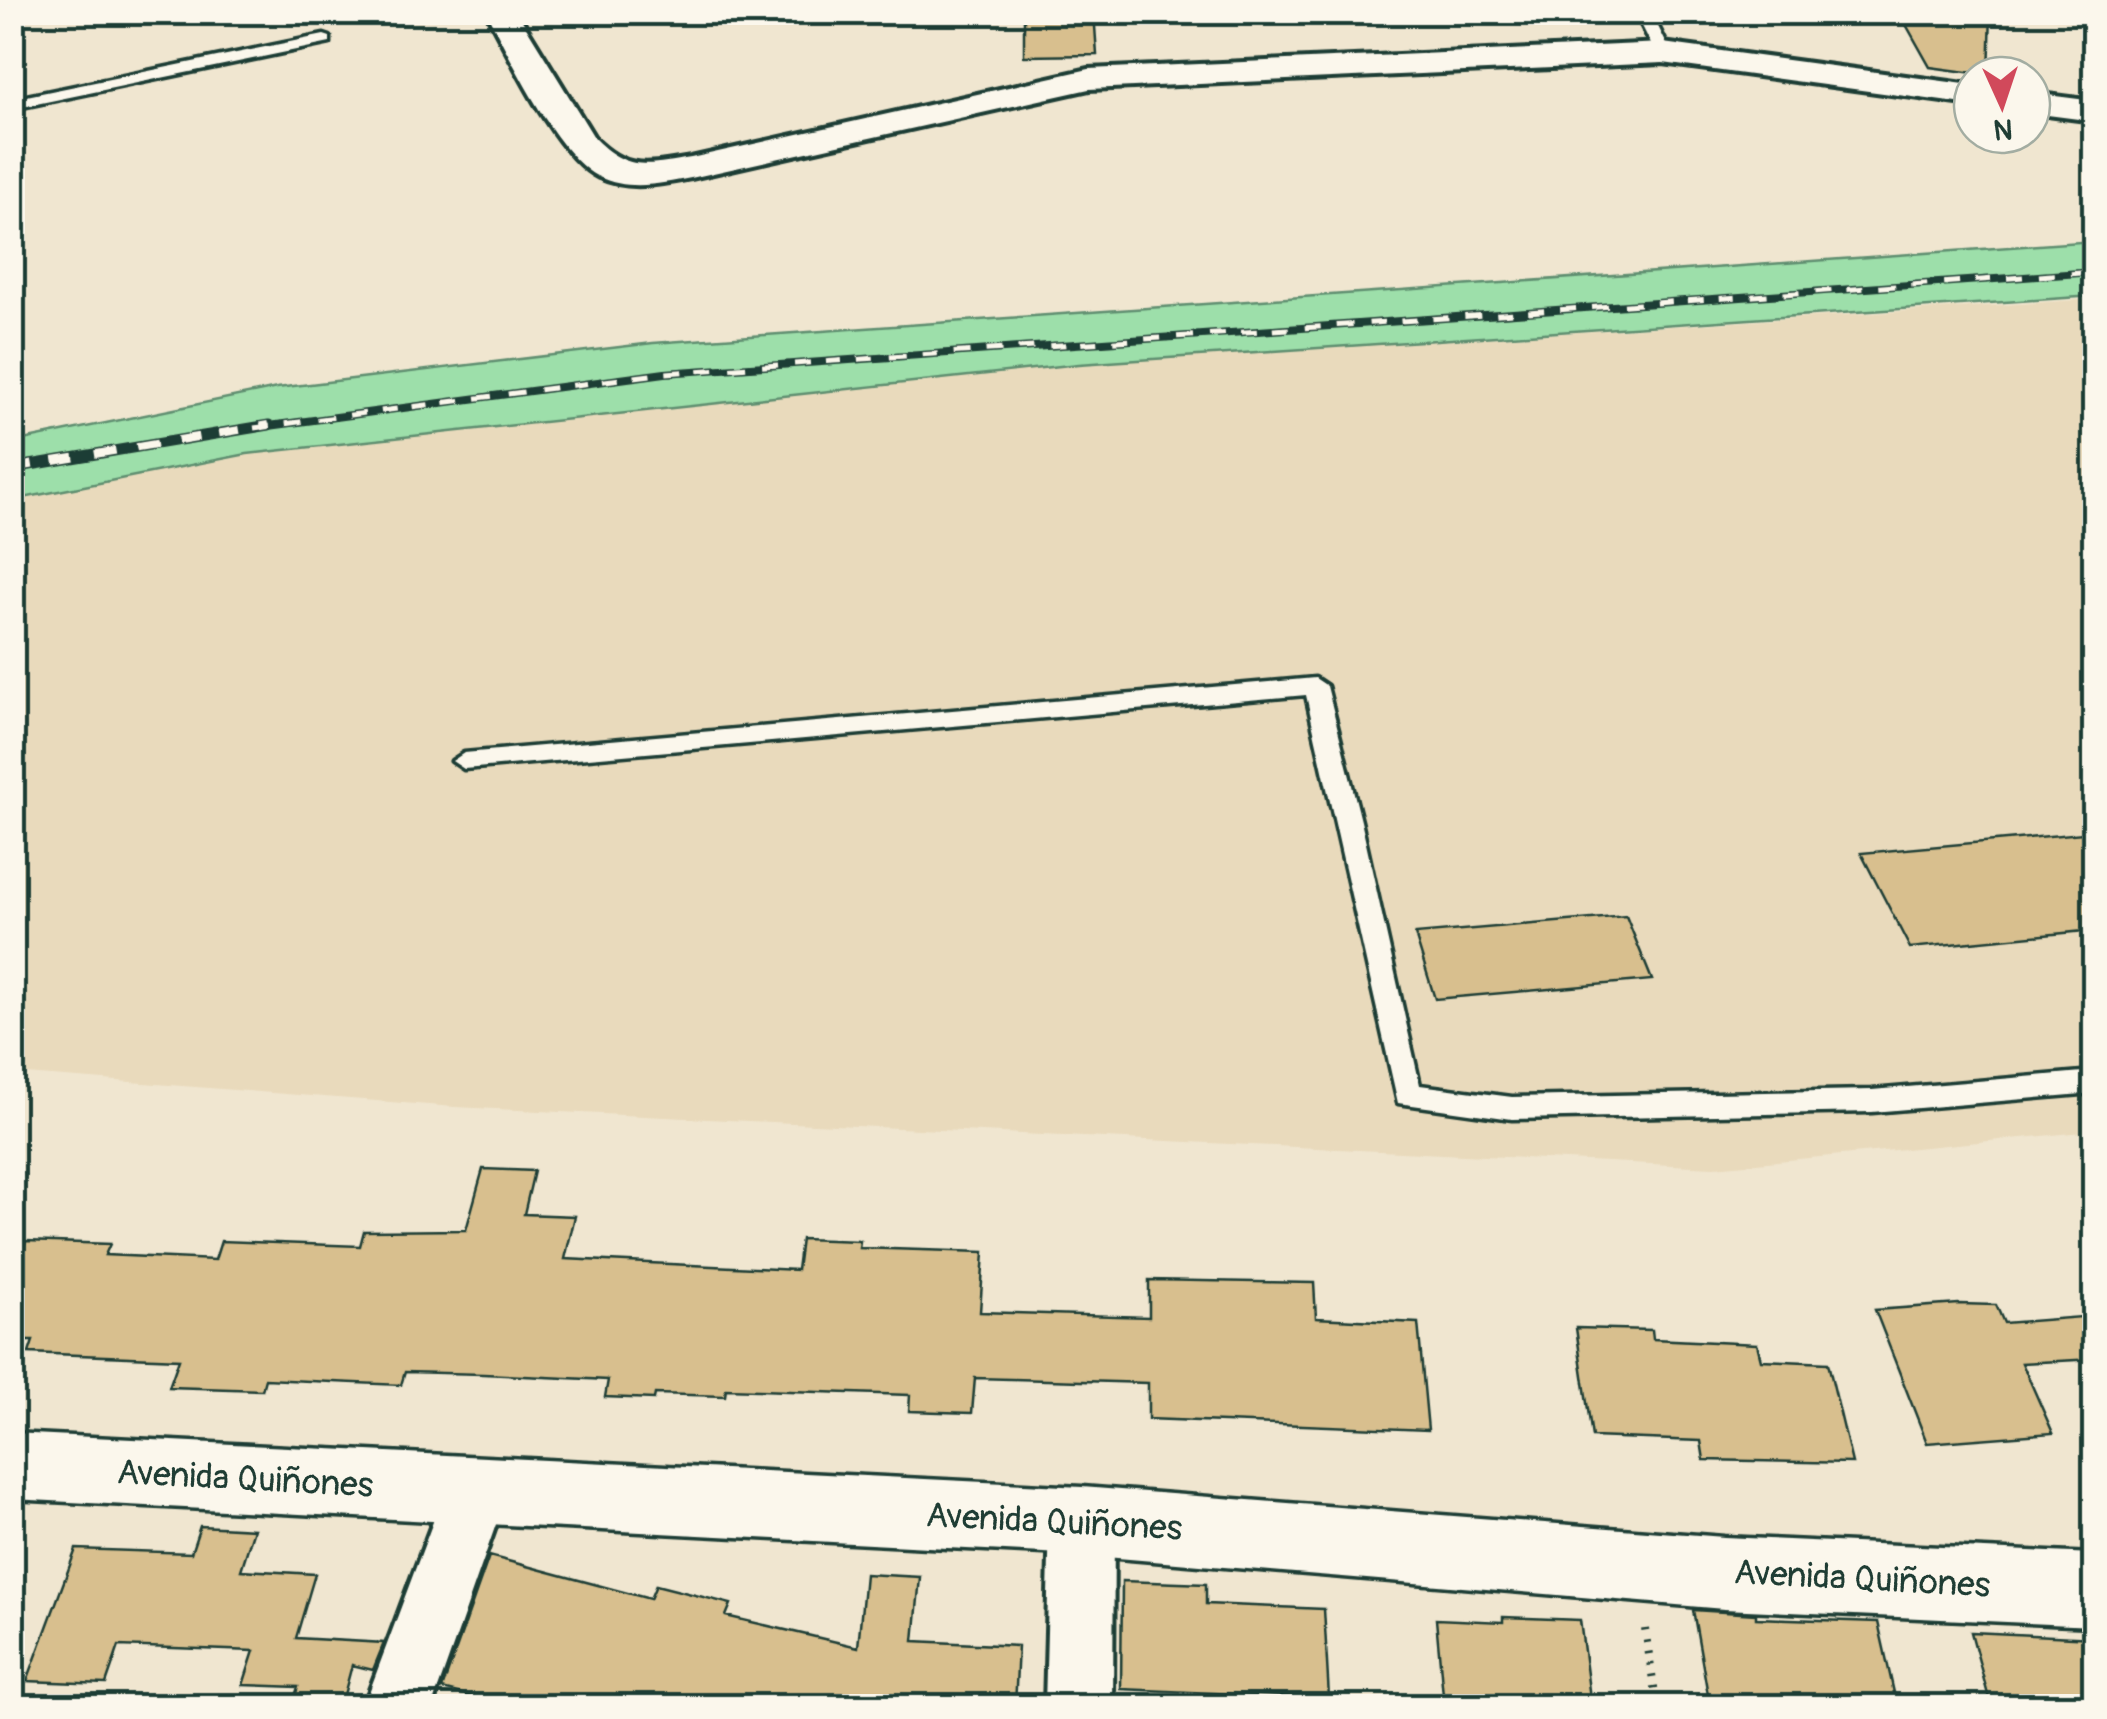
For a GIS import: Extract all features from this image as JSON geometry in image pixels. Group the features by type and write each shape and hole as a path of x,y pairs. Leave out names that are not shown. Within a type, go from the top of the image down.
{"street":[{"path":"502,12 585,154 612,171 648,174 692,168 1089,79 1663,53 1952,92"},
{"path":"2052,106 2094,111"},
{"name":"Avenida Quiñones","path":"12,1466 1082,1521 1636,1565 2094,1590"},
{"path":"398,1706 476,1492"},
{"path":"1079,1706 1082,1521"}],"lane":[{"path":"1642,12 1663,53"},
{"path":"12,104 324,40"},
{"path":"464,761 1314,686 1349,821 1408,1095 1531,1108 1872,1100 2094,1082"}],"path":[{"path":"1636,1565 1657,1706"}],"shaded area":[{"path":"2094,299 2094,1131 1714,1167 455,1107 13,1073 12,500 247,454 1079,364"}],"green space":[{"path":"2094,241 2094,296 1079,364 247,454 13,500 13,442 277,388 653,343"}],"building":[{"path":"1024,12 1094,12 1097,55 1024,56"},
{"path":"1899,12 1991,12 1990,55 1952,55 1952,70 1930,67"},
{"path":"2094,832 2094,930 1910,948 1861,853"},
{"path":"1626,916 1652,980 1435,999 1415,934"},
{"path":"483,1169 534,1171 524,1214 575,1216 565,1259 797,1270 801,1239 860,1241 859,1248 984,1252 980,1312 1149,1317 1149,1280 1314,1283 1316,1318 1418,1323 1428,1430 1148,1419 1148,1383 975,1378 972,1413 909,1411 910,1395 726,1389 725,1396 605,1397 608,1380 483,1374 405,1372 401,1385 265,1379 262,1390 169,1387 179,1359 29,1353 33,1341 12,1341 12,1271 26,1241 110,1244 105,1255 215,1260 221,1241 360,1246 364,1231 466,1230"},
{"path":"1996,1305 2004,1323 2094,1316 2094,1359 2022,1363 2053,1433 1927,1443 1875,1310"},
{"path":"1576,1328 1652,1330 1653,1339 1757,1344 1761,1360 1828,1363 1852,1463 1704,1460 1701,1441 1592,1437"},
{"path":"200,1526 254,1529 241,1570 315,1574 296,1638 384,1643 373,1670 352,1665 341,1706 292,1706 298,1687 243,1685 254,1651 119,1646 106,1684 27,1681 76,1549 191,1553"},
{"path":"489,1556 650,1599 656,1585 731,1604 726,1616 858,1647 865,1574 920,1577 914,1641 1018,1646 1015,1706 509,1706 442,1689"},
{"path":"1122,1581 1206,1584 1206,1604 1324,1609 1329,1698 1121,1689"},
{"path":"1693,1610 1756,1614 1756,1618 1878,1622 1897,1706 1710,1706"},
{"path":"1503,1617 1580,1620 1591,1706 1444,1706 1436,1619 1503,1622"},
{"path":"1971,1632 2094,1638 2094,1706 1991,1706"}],"railway":[{"path":"254,428 665,373 2094,272"},
{"path":"12,468 269,425"}]}
